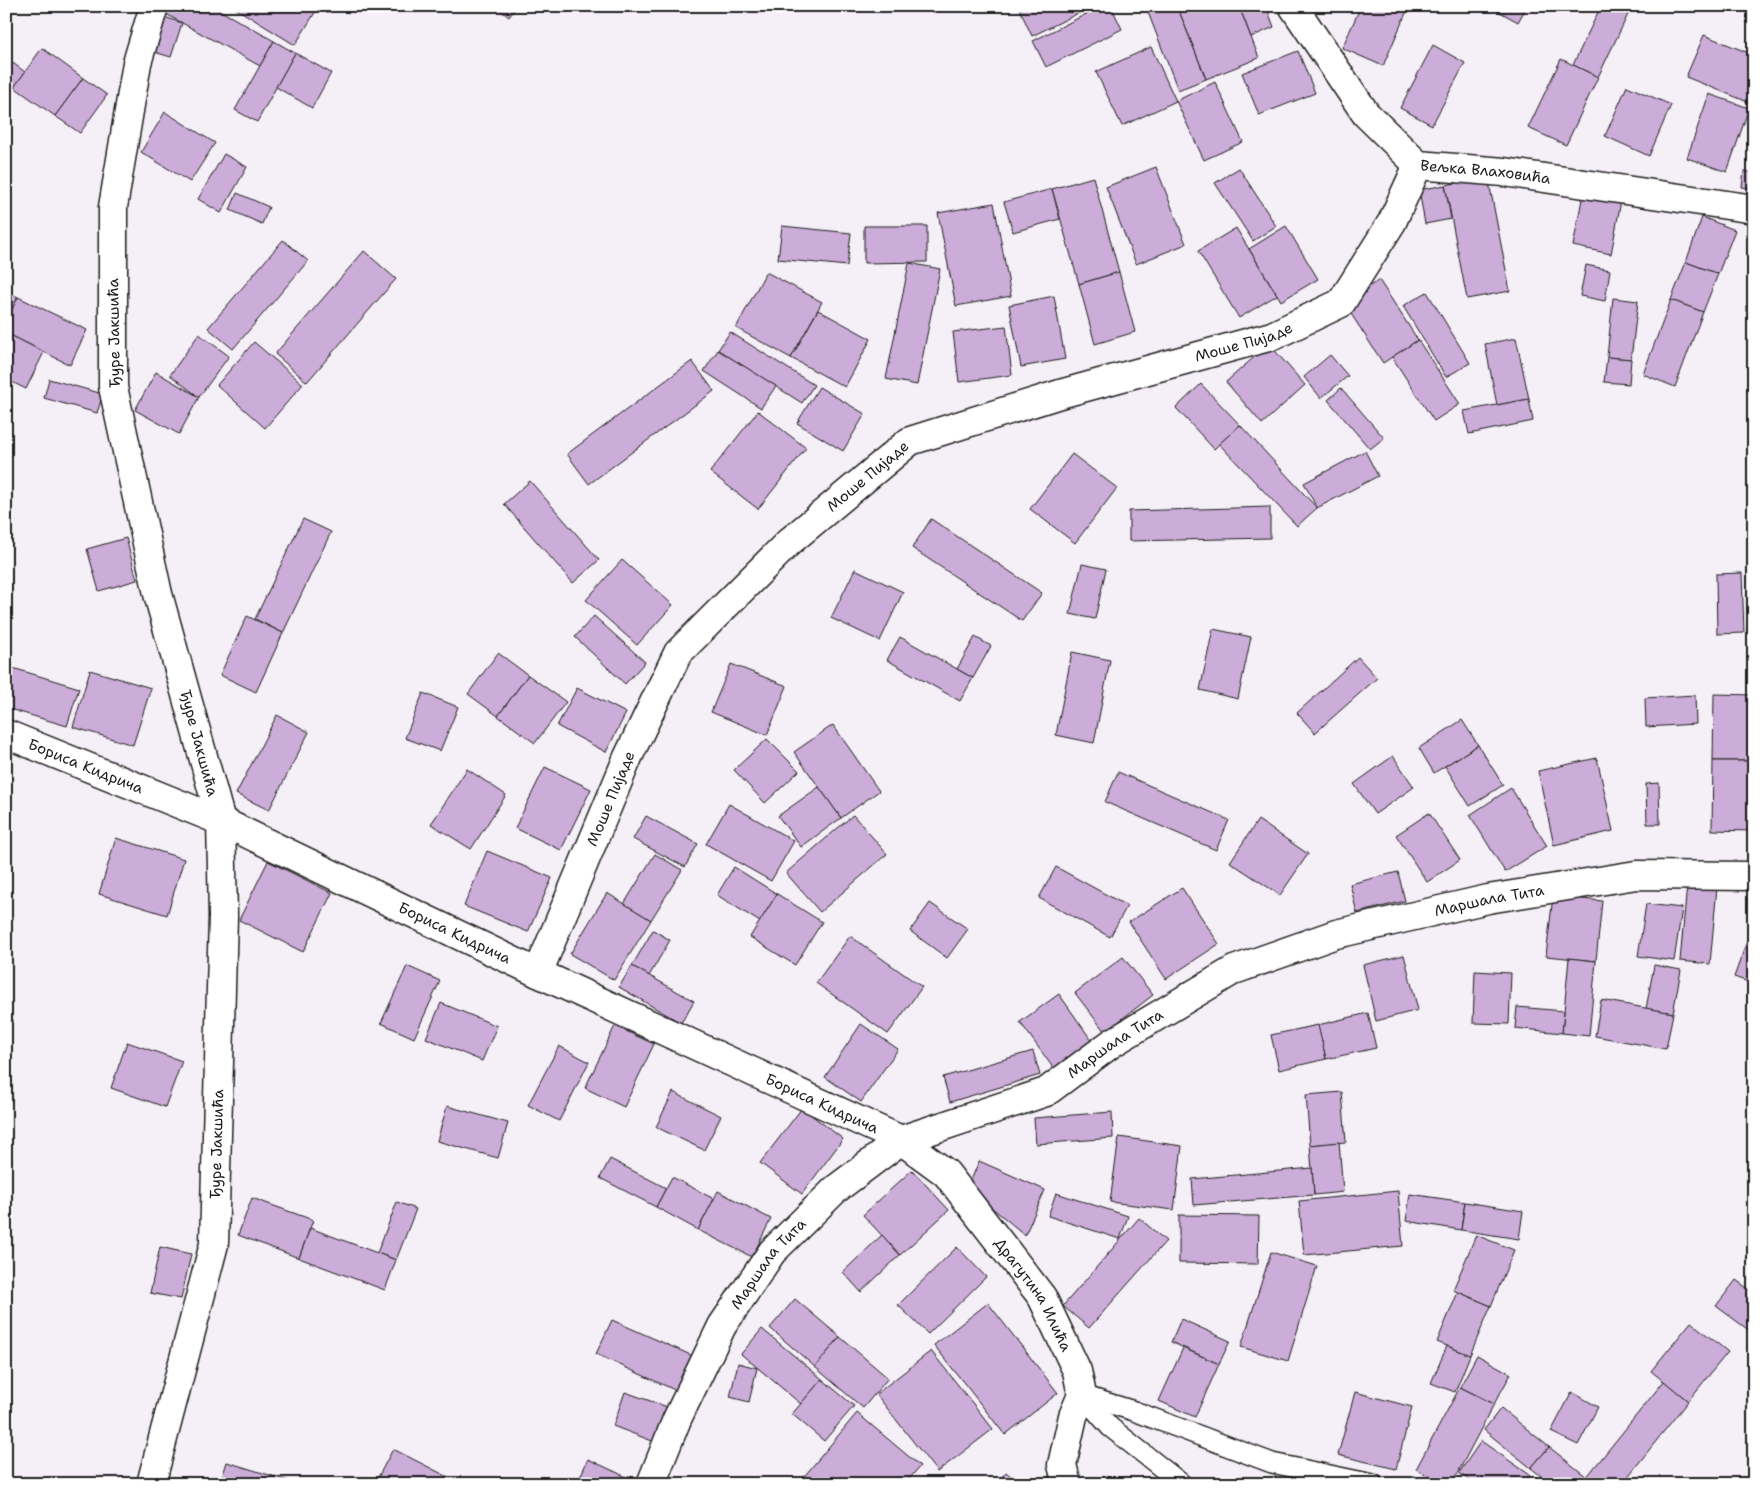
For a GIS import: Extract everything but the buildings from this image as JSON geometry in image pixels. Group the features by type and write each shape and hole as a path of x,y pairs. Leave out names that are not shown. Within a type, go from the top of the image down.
{"street":[{"name":"Ђуре Јакшића","path":"151,1484 214,1244 223,916 220,821 158,594 114,387 113,207 137,63 154,6"},
{"name":"Вељка Влаховића","path":"1293,6 1366,114 1418,165 1504,172 1754,209"},
{"name":"Моше Пијаде","path":"538,973 628,757 678,653 789,542 910,441 1060,394 1272,336 1341,303 1392,222 1418,165"},
{"name":"Бориса Кидрича","path":"6,734 220,821 538,973 901,1140"},
{"name":"Маршала Тита","path":"651,1484 677,1419 722,1326 772,1252 836,1189 901,1140 1046,1092 1112,1044 1234,970 1336,934 1488,898 1636,875 1754,876"},
{"name":"Драгутина Илића","path":"901,1140 946,1172 1042,1297 1077,1371 1082,1395"},
{"path":"1067,1484 1062,1465 1073,1416 1082,1395"}],"lane":[{"path":"1082,1395 1110,1427 1182,1484"},
{"path":"1082,1395 1134,1411 1272,1463 1373,1484"}]}
